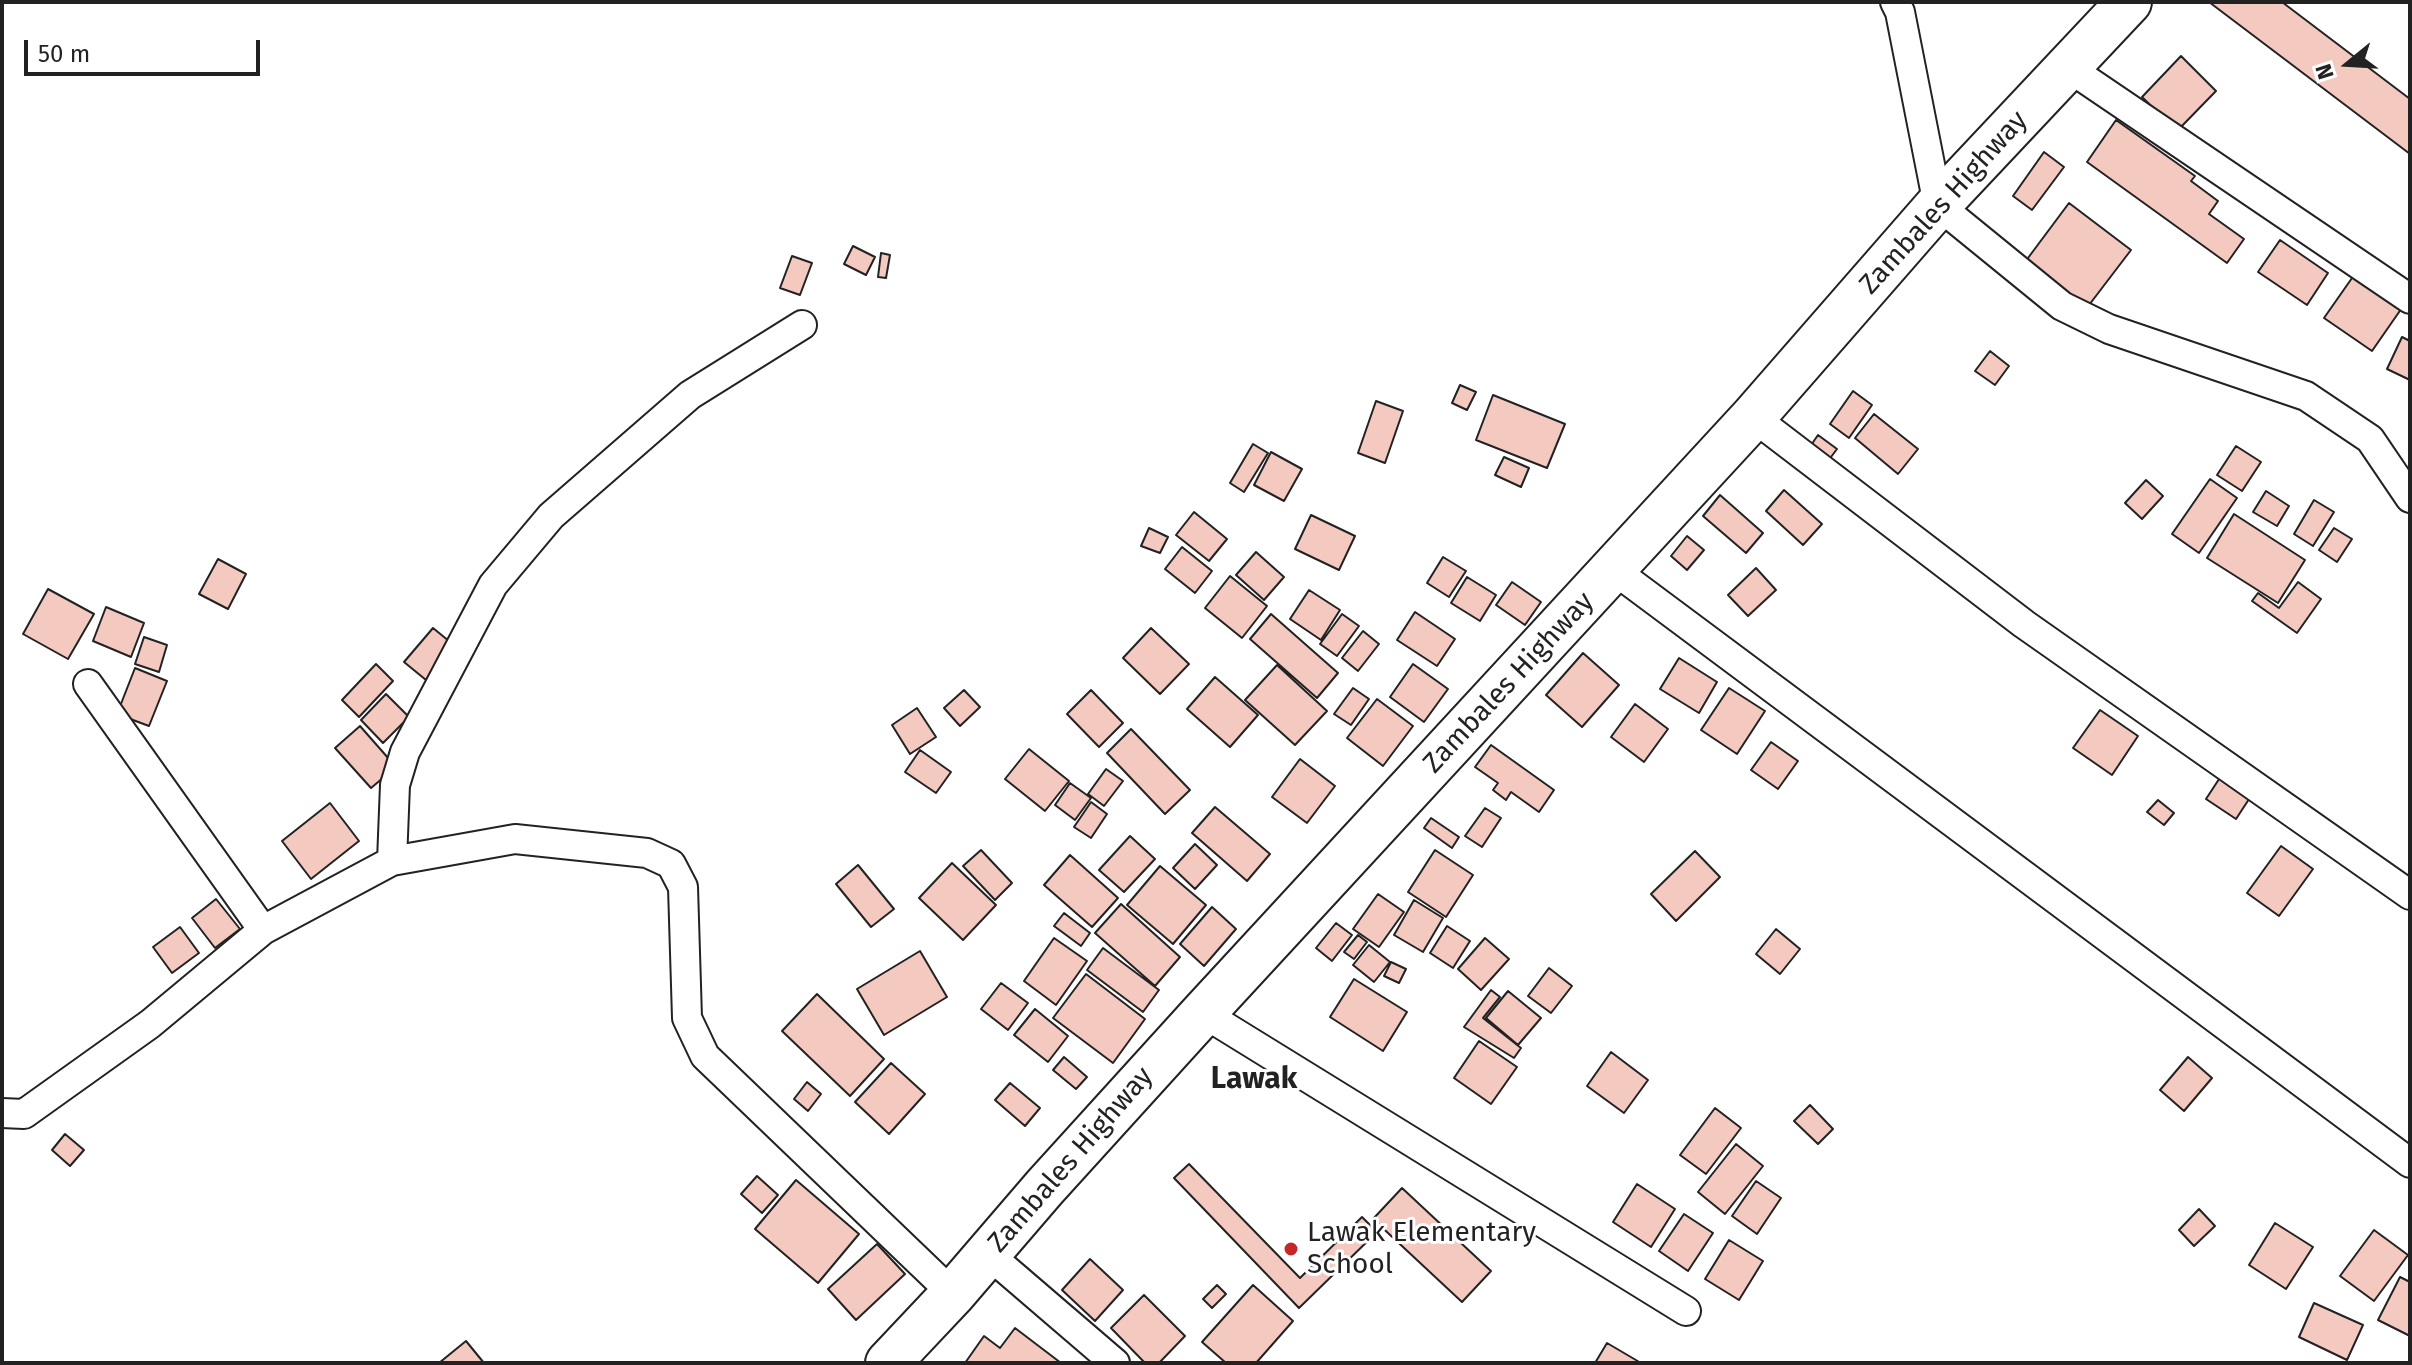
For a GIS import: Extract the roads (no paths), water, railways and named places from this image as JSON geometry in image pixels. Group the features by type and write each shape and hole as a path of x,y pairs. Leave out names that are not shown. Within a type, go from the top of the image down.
{"main road":[{"name":"Zambales Highway","path":"888,1363 1203,1013 1753,417 1938,205 2129,2"}],"street":[{"path":"1895,2 1900,12 1938,205 2062,306 2109,329 2306,396 2370,439 2410,498"},
{"path":"2069,68 2410,299"},
{"path":"392,861 395,785 405,752 493,585 551,516 690,395 802,325"},
{"path":"1753,417 2024,624 2410,895"},
{"path":"1614,570 2410,1163"},
{"path":"88,684 263,930"},
{"path":"2,1113 24,1114 150,1024 263,930 392,861 515,839 647,853 671,864 683,887 687,1018 705,1056 953,1294"},
{"path":"1203,1013 1686,1311"},
{"path":"988,1254 1115,1363"}],"place":[{"name":"Lawak Elementary School","path":"1291,1249"}],"district":[{"name":"Lawak","path":"1254,1080"}]}
